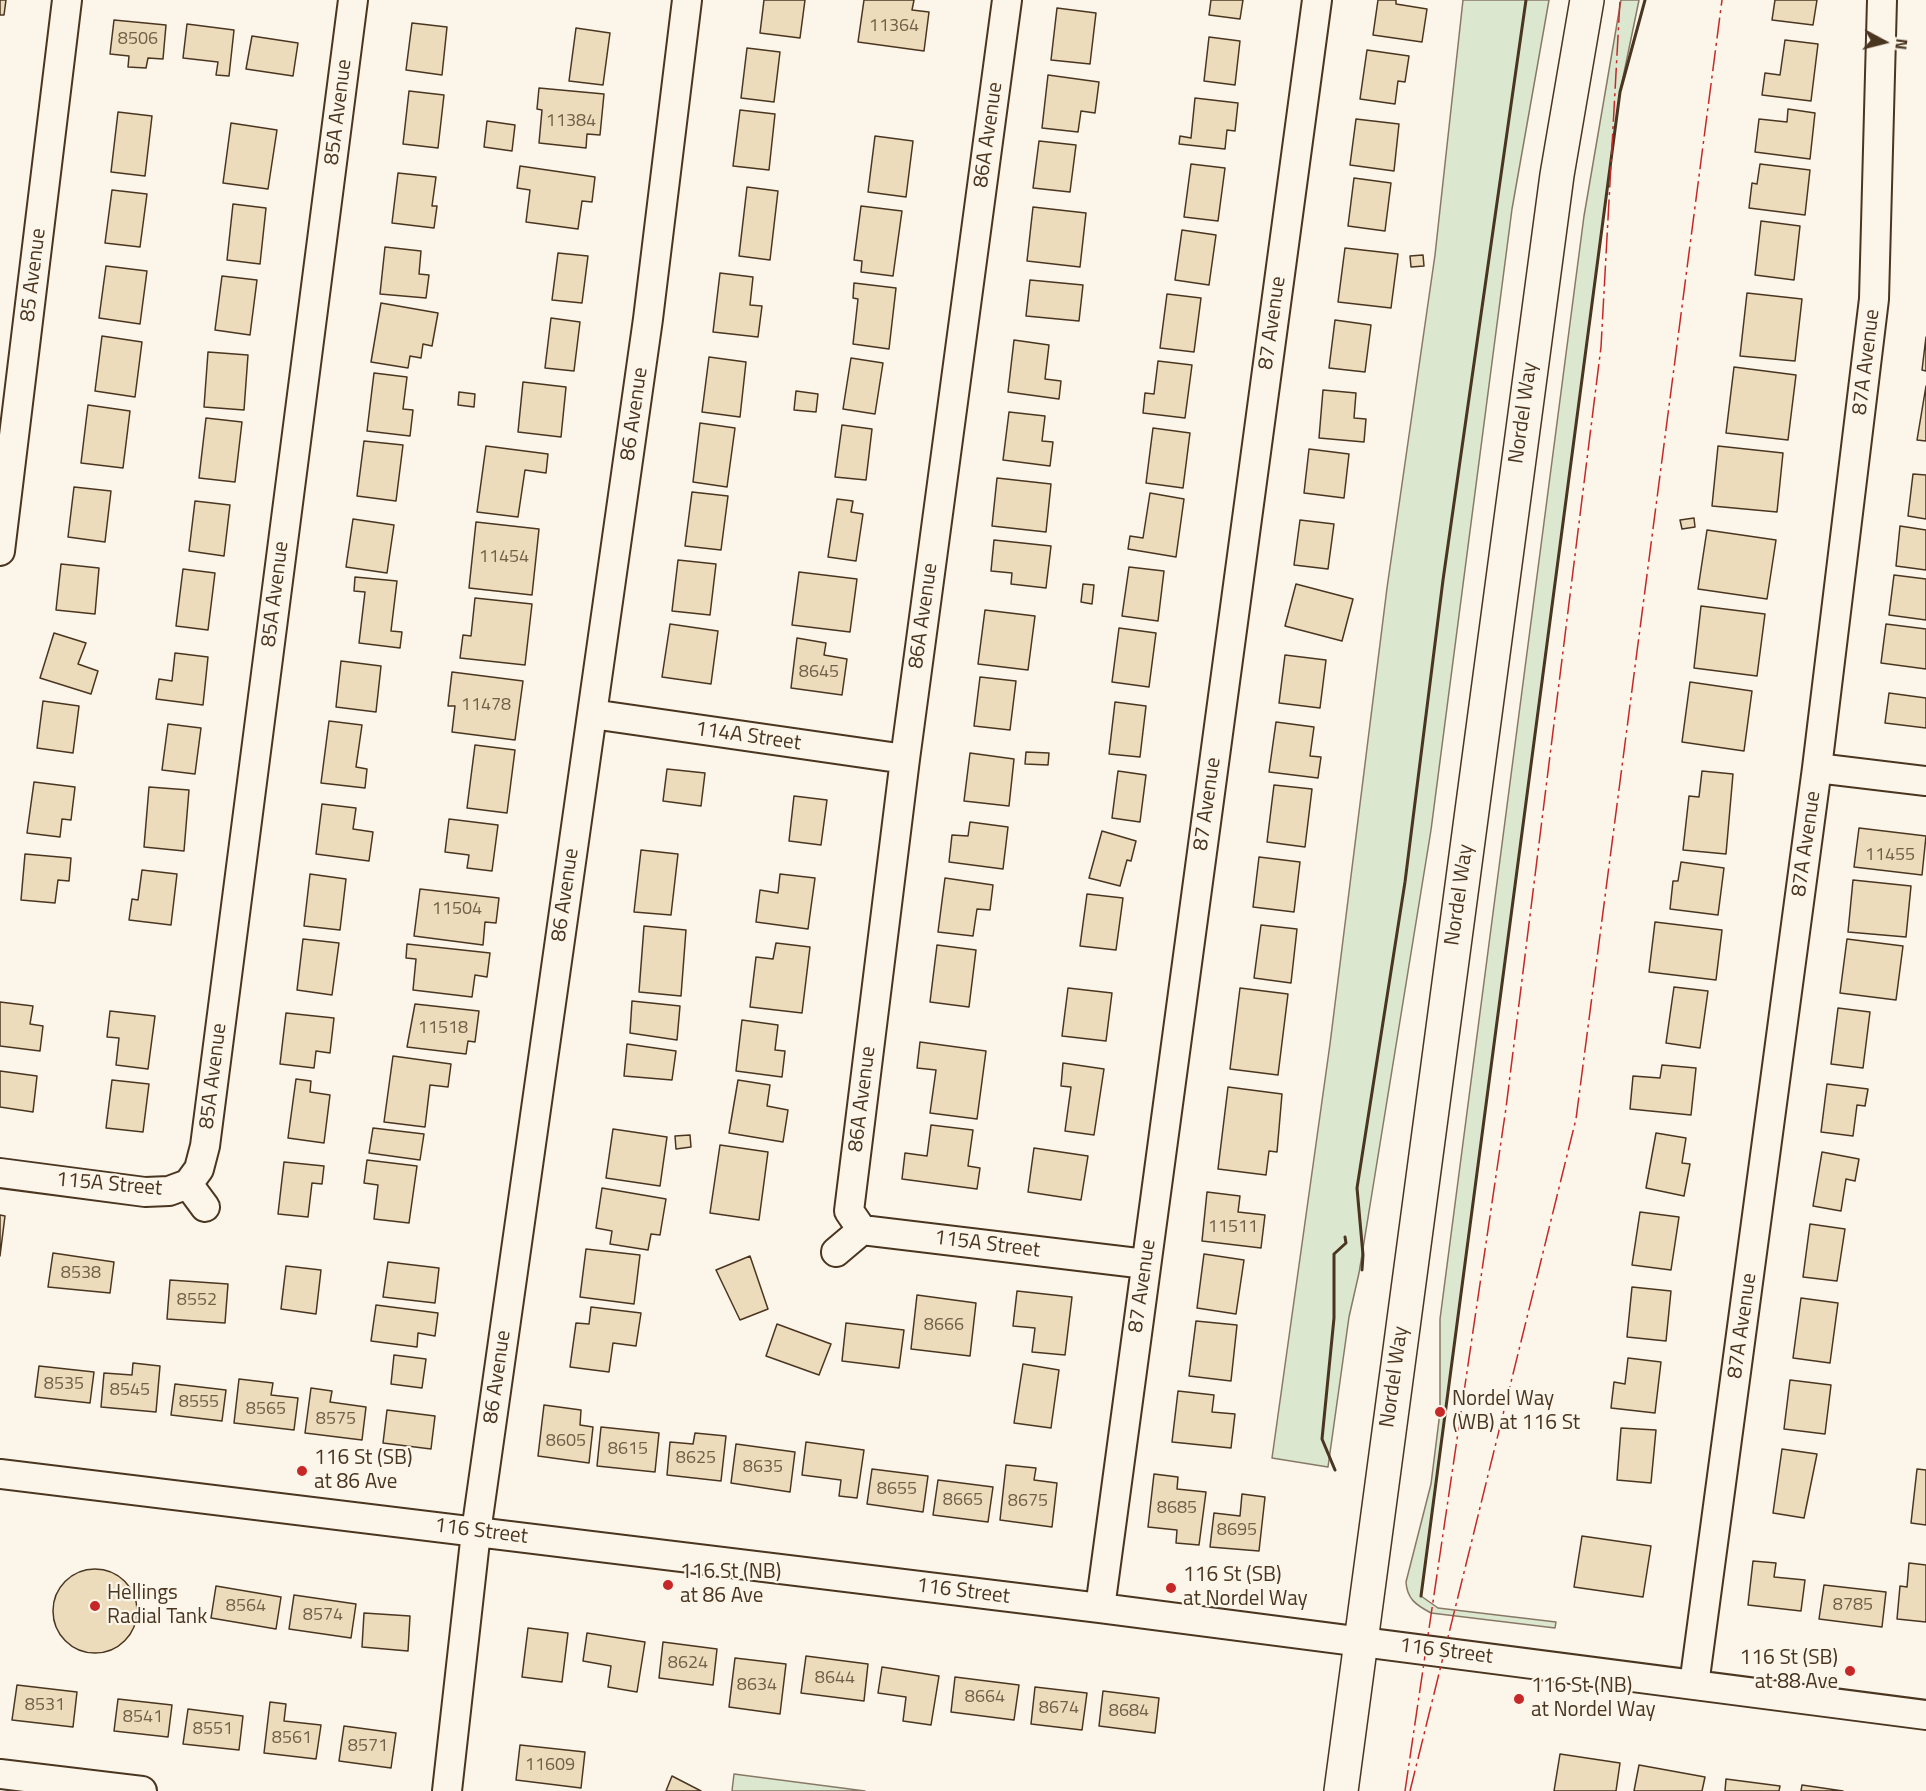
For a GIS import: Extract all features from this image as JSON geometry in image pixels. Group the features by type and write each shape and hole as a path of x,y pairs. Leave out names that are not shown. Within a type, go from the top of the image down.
{"main road":[{"name":"Nordel Way","path":"1341,1791 1555,187 1587,0"}],"street":[{"name":"85 Avenue","path":"0,551 67,0"},
{"name":"85A Avenue","path":"188,1184 199,1169 205,1146 353,0"},
{"name":"86 Avenue","path":"447,1791 476,1532 648,320 687,0"},
{"name":"86A Avenue","path":"862,1230 849,1211 905,759 1007,0"},
{"name":"87 Avenue","path":"1100,1608 1317,0"},
{"name":"87A Avenue","path":"1694,1685 1817,768 1874,299 1882,0"},
{"name":"114A Street","path":"592,714 905,759"},
{"path":"1817,768 1926,781"},
{"name":"115A Street","path":"0,1173 145,1192 170,1191 188,1184 205,1207"},
{"name":"115A Street","path":"862,1230 1146,1264"},
{"path":"836,1252 862,1230"},
{"name":"116 Street","path":"0,1474 1100,1608 1926,1715"},
{"path":"0,1774 142,1791"}],"green space":[{"path":"1463,0 1549,0 1512,209 1431,830 1359,1273 1349,1317 1328,1467 1272,1458 1330,1044 1387,588 1435,255"},
{"path":"1621,0 1639,0 1620,92 1421,1596 1438,1608 1556,1622 1555,1628 1431,1613 1413,1601 1408,1593 1406,1582 1431,1484 1440,1412 1440,1319 1584,216"},
{"path":"734,1774 865,1791 732,1791"}],"building":[{"path":"0,0 6,0 4,15 0,15"},
{"path":"764,0 805,0 800,38 760,33"},
{"path":"864,0 914,0 912,10 929,12 924,51 858,42"},
{"path":"1211,0 1243,0 1240,19 1209,15"},
{"path":"1378,0 1396,0 1396,4 1427,9 1422,42 1373,35"},
{"path":"1775,0 1817,0 1813,25 1772,20"},
{"path":"1057,8 1096,13 1090,64 1051,60"},
{"path":"114,20 166,25 163,59 148,58 146,68 128,67 129,56 110,54"},
{"path":"412,23 447,27 442,75 406,70"},
{"path":"187,24 234,30 229,76 216,75 218,62 183,58"},
{"path":"576,28 610,33 603,85 569,81"},
{"path":"252,36 298,43 293,76 246,69"},
{"path":"1209,37 1240,41 1235,85 1204,81"},
{"path":"1785,40 1818,44 1811,101 1762,95 1765,73 1780,75"},
{"path":"747,48 780,52 774,102 741,98"},
{"path":"1367,50 1409,56 1405,82 1398,81 1395,104 1360,99"},
{"path":"1048,75 1099,82 1095,113 1081,111 1078,132 1042,128"},
{"path":"539,88 604,94 600,135 587,134 586,148 539,143 542,110 537,109"},
{"path":"409,91 444,95 438,148 403,144"},
{"path":"1195,98 1238,103 1235,131 1227,130 1225,149 1179,144 1180,136 1191,138"},
{"path":"1788,109 1815,113 1810,159 1755,152 1759,119 1787,122"},
{"path":"740,110 775,114 769,170 733,166"},
{"path":"118,112 152,116 145,176 111,172"},
{"path":"1356,119 1399,124 1394,171 1350,165"},
{"path":"487,121 515,125 512,151 484,147"},
{"path":"231,123 277,130 268,189 223,183"},
{"path":"875,136 913,141 906,197 868,192"},
{"path":"1039,141 1076,145 1070,192 1033,188"},
{"path":"1191,164 1225,168 1218,221 1184,217"},
{"path":"1760,164 1810,170 1805,215 1749,208 1752,183 1757,184"},
{"path":"520,166 595,177 592,202 582,201 578,229 526,222 530,190 517,188"},
{"path":"398,173 436,177 432,206 437,206 434,228 392,223"},
{"path":"1354,178 1391,183 1385,231 1348,226"},
{"path":"747,187 778,191 770,260 739,256"},
{"path":"112,190 147,194 140,247 105,243"},
{"path":"233,204 266,208 260,264 227,260"},
{"path":"861,206 902,211 893,276 861,272 862,261 854,260"},
{"path":"1033,207 1086,213 1080,267 1027,261"},
{"path":"1761,221 1800,226 1794,280 1755,275"},
{"path":"1182,230 1216,235 1209,285 1175,280"},
{"path":"385,247 421,251 419,274 429,275 426,298 380,294"},
{"path":"1345,248 1398,254 1391,308 1338,302"},
{"path":"558,253 588,256 582,303 552,300"},
{"path":"1423,255 1424,266 1411,267 1410,256"},
{"path":"106,266 147,271 140,324 99,318"},
{"path":"720,273 753,277 750,305 762,306 758,337 713,332"},
{"path":"222,276 257,280 250,335 215,330"},
{"path":"1030,280 1083,285 1079,321 1026,316"},
{"path":"854,283 896,288 889,349 853,344 858,299 853,298"},
{"path":"1747,293 1802,299 1795,361 1740,356"},
{"path":"1167,294 1201,298 1194,352 1160,348"},
{"path":"381,303 438,313 432,346 423,344 421,358 410,356 408,368 371,362"},
{"path":"551,318 580,322 574,371 545,368"},
{"path":"1335,320 1371,325 1365,372 1329,368"},
{"path":"102,336 142,342 135,397 95,391"},
{"path":"1926,337 1926,371 1922,370"},
{"path":"1014,340 1049,345 1045,379 1061,381 1059,399 1008,392"},
{"path":"208,352 248,355 244,410 204,407"},
{"path":"709,357 746,362 740,417 702,412"},
{"path":"851,358 883,363 875,414 843,409"},
{"path":"1158,361 1192,365 1185,418 1143,413 1145,393 1154,394"},
{"path":"1734,367 1796,375 1788,440 1726,433"},
{"path":"374,373 407,377 403,409 413,410 410,436 367,431"},
{"path":"523,382 566,387 561,437 518,432"},
{"path":"1926,386 1926,441 1917,440"},
{"path":"1323,390 1356,393 1354,418 1366,419 1364,442 1319,438"},
{"path":"796,391 818,394 816,412 794,410"},
{"path":"459,392 475,394 474,407 458,405"},
{"path":"88,405 130,411 123,468 81,463"},
{"path":"1009,412 1045,416 1042,441 1053,442 1050,466 1003,460"},
{"path":"206,418 242,422 235,482 199,478"},
{"path":"700,423 735,428 727,487 693,482"},
{"path":"842,425 872,429 866,480 835,477"},
{"path":"1153,428 1190,433 1183,488 1146,483"},
{"path":"364,441 403,445 396,501 357,496"},
{"path":"486,446 548,454 546,473 525,470 518,517 477,512"},
{"path":"1718,446 1783,453 1777,512 1712,506"},
{"path":"1309,449 1349,454 1344,498 1304,493"},
{"path":"1913,474 1926,475 1926,519 1908,516"},
{"path":"997,478 1051,484 1046,532 992,526"},
{"path":"74,487 111,491 105,542 68,537"},
{"path":"692,492 728,496 721,550 685,546"},
{"path":"1150,493 1184,499 1176,557 1128,549 1130,536 1143,538"},
{"path":"837,499 853,501 851,512 863,514 856,561 828,557"},
{"path":"195,501 230,505 224,556 189,551"},
{"path":"1694,518 1695,527 1682,529 1680,520"},
{"path":"353,519 394,525 387,573 346,567"},
{"path":"1300,520 1334,524 1328,569 1294,565"},
{"path":"476,522 539,529 532,595 469,588"},
{"path":"1900,526 1926,530 1926,570 1896,566"},
{"path":"1707,530 1776,540 1767,599 1698,589"},
{"path":"994,540 1051,546 1046,588 1011,584 1012,573 991,571"},
{"path":"678,560 716,564 710,615 672,611"},
{"path":"61,564 99,568 95,614 56,610"},
{"path":"1129,567 1164,571 1158,621 1122,616"},
{"path":"183,569 215,573 208,630 176,626"},
{"path":"799,572 857,579 850,632 792,625"},
{"path":"1894,575 1926,579 1926,620 1889,615"},
{"path":"355,577 397,581 391,631 402,632 400,648 359,643 365,592 354,591"},
{"path":"1083,584 1094,585 1092,604 1081,602"},
{"path":"1296,584 1353,599 1342,641 1285,626"},
{"path":"475,598 532,604 525,665 460,658 463,635 471,636"},
{"path":"1701,606 1765,614 1757,676 1694,668"},
{"path":"985,610 1035,616 1028,670 978,664"},
{"path":"670,624 718,631 711,684 662,677"},
{"path":"1886,624 1926,629 1926,669 1881,663"},
{"path":"1119,628 1156,633 1149,687 1112,682"},
{"path":"54,633 86,643 78,664 98,671 91,694 40,678"},
{"path":"797,638 826,643 824,655 847,659 842,695 791,688"},
{"path":"175,653 208,657 203,705 156,699 159,679 172,681"},
{"path":"1285,655 1326,660 1320,708 1279,703"},
{"path":"341,661 381,666 376,712 336,707"},
{"path":"452,672 523,681 515,740 452,732 455,706 448,706"},
{"path":"980,677 1016,681 1010,730 974,726"},
{"path":"1690,682 1752,691 1744,751 1682,742"},
{"path":"1889,693 1926,698 1926,728 1885,723"},
{"path":"43,701 79,706 73,753 37,748"},
{"path":"1115,702 1146,706 1140,757 1109,754"},
{"path":"329,721 362,725 356,767 367,769 365,788 321,783"},
{"path":"1276,722 1314,727 1310,756 1321,757 1318,778 1269,772"},
{"path":"168,724 201,728 195,774 162,770"},
{"path":"475,745 515,750 507,813 467,808"},
{"path":"1026,752 1049,753 1048,765 1025,764"},
{"path":"970,753 1014,759 1009,806 964,801"},
{"path":"667,769 705,773 701,806 663,801"},
{"path":"1118,771 1146,775 1140,822 1112,818"},
{"path":"1702,771 1733,774 1726,854 1683,850 1689,796 1699,797"},
{"path":"34,782 75,787 71,820 62,819 60,837 27,833"},
{"path":"1274,785 1312,789 1305,847 1267,842"},
{"path":"149,787 189,790 184,851 144,847"},
{"path":"794,796 827,800 821,845 789,841"},
{"path":"322,804 356,808 353,829 373,832 369,861 316,854"},
{"path":"449,819 498,825 492,871 467,868 469,855 445,852"},
{"path":"970,822 1008,827 1003,869 949,862 952,835 968,836"},
{"path":"1859,828 1926,836 1922,875 1854,867"},
{"path":"1102,831 1136,841 1131,861 1127,860 1120,886 1089,878"},
{"path":"641,850 678,854 671,915 634,912"},
{"path":"25,854 71,858 69,881 58,880 55,903 21,900"},
{"path":"1259,857 1300,862 1294,912 1253,907"},
{"path":"1681,862 1724,868 1718,915 1670,909 1673,881 1678,881"},
{"path":"142,870 177,874 171,925 129,920 132,899 138,900"},
{"path":"310,874 346,879 340,930 304,926"},
{"path":"780,874 815,878 808,929 756,922 760,890 778,893"},
{"path":"945,878 993,885 990,910 977,909 973,936 938,932"},
{"path":"1853,880 1911,886 1906,937 1848,932"},
{"path":"420,889 499,898 496,923 485,922 483,945 414,936"},
{"path":"1087,894 1123,898 1116,950 1080,946"},
{"path":"1655,922 1722,930 1716,980 1649,972"},
{"path":"1261,925 1297,929 1291,983 1254,978"},
{"path":"644,926 686,930 681,996 639,992"},
{"path":"303,939 339,943 332,995 297,990"},
{"path":"1847,939 1903,946 1896,1000 1840,993"},
{"path":"776,943 810,947 802,1013 750,1007 756,957 773,959"},
{"path":"407,944 490,953 487,977 475,975 472,997 413,990 416,959 406,958"},
{"path":"937,945 976,950 969,1007 930,1002"},
{"path":"1674,987 1708,991 1700,1048 1666,1043"},
{"path":"1068,988 1112,993 1106,1041 1062,1036"},
{"path":"1240,988 1288,994 1278,1075 1230,1069"},
{"path":"632,1001 680,1006 677,1040 630,1033"},
{"path":"0,1002 33,1006 30,1024 43,1026 40,1051 0,1046"},
{"path":"415,1004 479,1011 475,1042 468,1041 466,1054 407,1047"},
{"path":"1838,1008 1870,1012 1863,1068 1831,1064"},
{"path":"110,1011 155,1016 148,1069 116,1065 119,1038 107,1037"},
{"path":"286,1013 334,1018 330,1053 316,1051 314,1068 280,1064"},
{"path":"742,1020 778,1025 775,1050 785,1051 782,1077 736,1071"},
{"path":"920,1042 986,1051 977,1119 930,1113 936,1070 917,1068"},
{"path":"627,1044 676,1051 672,1080 624,1076"},
{"path":"393,1056 451,1064 448,1087 430,1085 425,1127 384,1122"},
{"path":"1063,1063 1104,1069 1094,1135 1065,1131 1071,1087 1061,1086"},
{"path":"1662,1065 1696,1068 1691,1115 1630,1109 1633,1076 1660,1078"},
{"path":"0,1071 37,1076 33,1112 0,1107"},
{"path":"296,1079 311,1081 310,1092 330,1095 324,1143 288,1138"},
{"path":"112,1080 149,1084 143,1132 106,1128"},
{"path":"738,1080 770,1085 767,1106 788,1110 783,1142 729,1133"},
{"path":"1827,1084 1868,1089 1865,1106 1857,1105 1853,1136 1821,1132"},
{"path":"1228,1087 1282,1094 1277,1152 1269,1151 1266,1175 1218,1169"},
{"path":"931,1125 973,1130 968,1166 980,1168 977,1189 902,1179 905,1153 927,1156"},
{"path":"373,1128 424,1134 420,1160 369,1153"},
{"path":"613,1129 667,1137 660,1186 606,1178"},
{"path":"1656,1133 1686,1138 1682,1163 1690,1164 1684,1196 1646,1188"},
{"path":"690,1135 691,1147 676,1149 675,1136"},
{"path":"720,1145 768,1152 759,1220 710,1213"},
{"path":"1034,1148 1088,1156 1081,1200 1028,1192"},
{"path":"1822,1152 1859,1159 1855,1181 1846,1179 1841,1211 1813,1206"},
{"path":"367,1160 417,1166 409,1223 374,1219 378,1185 364,1183"},
{"path":"284,1162 324,1166 322,1184 312,1183 308,1217 278,1214"},
{"path":"602,1188 666,1199 660,1235 651,1234 648,1250 610,1244 612,1231 596,1228"},
{"path":"1207,1192 1240,1196 1238,1212 1265,1215 1261,1248 1202,1241"},
{"path":"1640,1212 1679,1217 1671,1270 1632,1265"},
{"path":"0,1215 5,1216 0,1256"},
{"path":"1810,1224 1845,1229 1837,1281 1803,1277"},
{"path":"586,1249 640,1255 634,1304 580,1297"},
{"path":"53,1253 114,1262 110,1293 48,1287"},
{"path":"1204,1254 1244,1260 1236,1314 1197,1308"},
{"path":"750,1256 768,1309 740,1320 716,1270"},
{"path":"388,1262 439,1268 435,1303 383,1297"},
{"path":"286,1266 321,1270 316,1314 281,1309"},
{"path":"170,1280 228,1284 225,1323 167,1319"},
{"path":"1632,1287 1671,1291 1666,1341 1627,1337"},
{"path":"1017,1291 1072,1297 1065,1355 1032,1352 1035,1328 1013,1326"},
{"path":"917,1295 976,1303 970,1356 911,1349"},
{"path":"1801,1298 1838,1303 1830,1363 1793,1358"},
{"path":"376,1305 438,1313 435,1336 418,1333 417,1347 371,1341"},
{"path":"591,1307 641,1313 636,1346 613,1343 609,1372 570,1367 576,1323 589,1324"},
{"path":"1196,1321 1237,1325 1231,1381 1189,1376"},
{"path":"846,1323 904,1330 899,1368 842,1361"},
{"path":"777,1324 831,1344 819,1375 766,1356"},
{"path":"394,1355 426,1359 422,1388 391,1384"},
{"path":"1628,1358 1661,1362 1655,1413 1611,1408 1614,1382 1625,1384"},
{"path":"133,1363 160,1366 156,1412 101,1407 104,1373 132,1375"},
{"path":"1023,1364 1059,1370 1051,1428 1014,1423"},
{"path":"39,1366 94,1372 90,1403 35,1397"},
{"path":"239,1379 273,1383 271,1395 298,1398 294,1430 234,1423"},
{"path":"1790,1380 1831,1385 1825,1434 1784,1429"},
{"path":"175,1384 226,1390 222,1421 171,1415"},
{"path":"311,1388 332,1391 330,1402 366,1407 362,1440 305,1433"},
{"path":"1178,1391 1214,1395 1212,1412 1235,1414 1231,1448 1172,1442"},
{"path":"544,1405 581,1410 580,1425 593,1427 589,1463 538,1456"},
{"path":"387,1410 435,1416 431,1449 383,1443"},
{"path":"601,1427 659,1433 655,1472 597,1466"},
{"path":"1621,1428 1656,1430 1651,1483 1617,1480"},
{"path":"695,1433 726,1436 721,1481 667,1475 670,1442 693,1444"},
{"path":"806,1442 864,1450 857,1498 839,1496 841,1480 802,1475"},
{"path":"736,1444 795,1452 790,1492 731,1483"},
{"path":"1782,1449 1817,1454 1804,1518 1773,1513"},
{"path":"1006,1465 1036,1468 1034,1480 1057,1483 1052,1527 1000,1520"},
{"path":"872,1469 928,1476 923,1512 867,1504"},
{"path":"1917,1469 1926,1470 1926,1525 1911,1523"},
{"path":"1154,1474 1178,1477 1177,1489 1206,1492 1199,1545 1176,1543 1177,1530 1148,1527"},
{"path":"938,1480 993,1487 988,1522 933,1515"},
{"path":"1242,1494 1265,1497 1259,1551 1210,1547 1214,1513 1240,1516"},
{"path":"1582,1536 1651,1546 1643,1597 1574,1587"},
{"path":"1753,1561 1776,1563 1774,1577 1805,1580 1801,1611 1748,1605"},
{"path":"1909,1563 1926,1565 1926,1622 1897,1619 1900,1586 1907,1587"},
{"name":"Hellings Radial Tank","path":"87,1569 103,1569 119,1576 130,1587 137,1603 134,1627 125,1641 103,1653 87,1653 71,1646 60,1635 53,1619 53,1603 60,1587 71,1576"},
{"path":"1824,1585 1886,1592 1882,1627 1819,1619"},
{"path":"216,1586 281,1597 276,1629 211,1618"},
{"path":"294,1595 356,1604 351,1638 289,1629"},
{"path":"364,1613 410,1616 408,1651 362,1647"},
{"path":"528,1628 568,1633 562,1682 522,1677"},
{"path":"587,1633 645,1642 637,1692 608,1687 611,1666 583,1661"},
{"path":"663,1642 717,1649 713,1685 659,1678"},
{"path":"806,1656 868,1664 864,1701 801,1693"},
{"path":"735,1658 786,1664 780,1714 729,1707"},
{"path":"882,1667 939,1676 931,1725 903,1721 906,1697 878,1693"},
{"path":"955,1677 1019,1685 1014,1720 951,1712"},
{"path":"17,1685 77,1692 73,1727 12,1720"},
{"path":"1035,1687 1087,1693 1082,1730 1031,1724"},
{"path":"1103,1691 1159,1698 1155,1733 1099,1726"},
{"path":"118,1699 172,1705 168,1737 114,1731"},
{"path":"270,1702 286,1704 284,1721 321,1725 316,1759 264,1753"},
{"path":"188,1709 243,1716 239,1750 183,1744"},
{"path":"344,1726 396,1733 391,1768 339,1761"},
{"path":"520,1745 585,1752 581,1788 516,1780"},
{"path":"1560,1754 1620,1763 1616,1791 1554,1791"},
{"path":"1639,1765 1705,1777 1702,1791 1634,1791"},
{"path":"672,1776 701,1791 666,1791"},
{"path":"1726,1779 1780,1786 1779,1791 1725,1791"},
{"path":"1802,1785 1843,1791 1801,1791"}],"wall":[{"path":"1362,1270 1363,1255 1357,1188 1405,882 1443,580 1526,0"},
{"path":"1421,1596 1620,92 1645,0"},
{"path":"1335,1470 1322,1439 1334,1318 1334,1254 1346,1243 1345,1237"}],"power":[{"path":"1405,1791 1506,1108 1601,347 1620,0"},
{"path":"1410,1791 1576,1119 1722,0"}],"place":[{"name":"Nordel Way (WB) at 116 St","path":"1440,1412"},
{"name":"116 St (SB) at 86 Ave","path":"302,1471"},
{"name":"116 St (NB) at 86 Ave","path":"668,1585"},
{"name":"116 St (SB) at Nordel Way","path":"1171,1588"},
{"name":"Hellings Radial Tank","path":"95,1606"},
{"name":"116 St (SB) at 88 Ave","path":"1850,1671"},
{"name":"116 St (NB) at Nordel Way","path":"1519,1699"}]}
